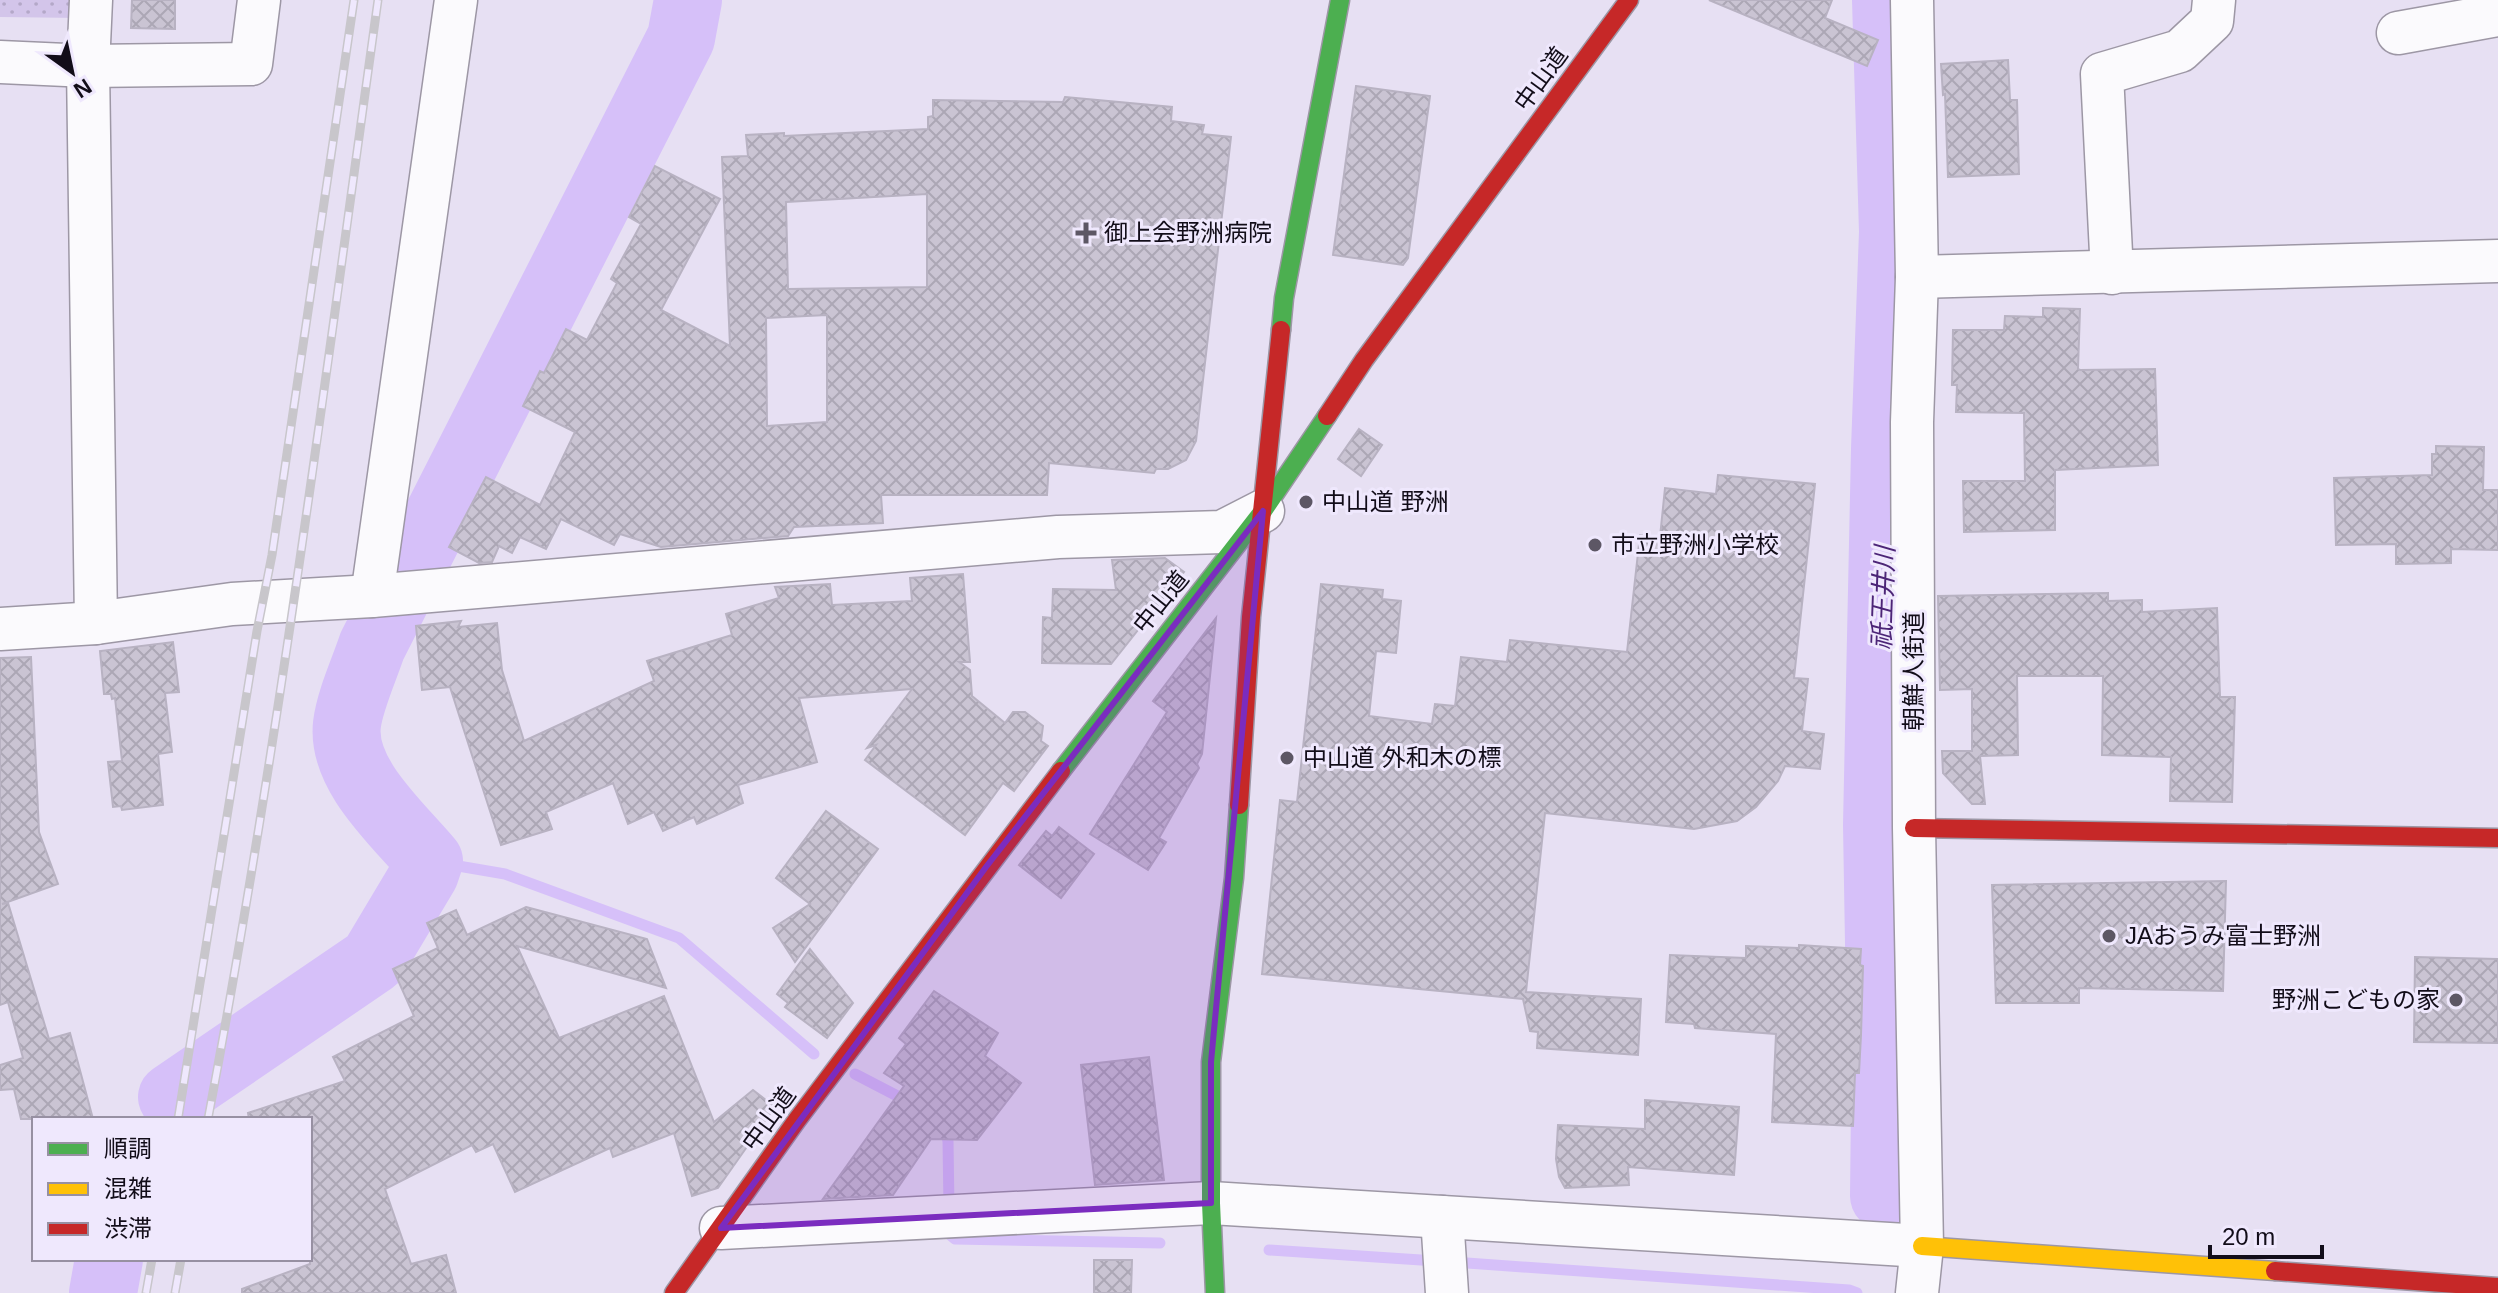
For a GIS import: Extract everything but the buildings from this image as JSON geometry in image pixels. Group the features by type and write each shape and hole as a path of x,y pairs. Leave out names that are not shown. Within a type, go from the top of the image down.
{"street":[{"path":"91,0 88,66 96,623"},
{"path":"0,62 88,66 251,64 259,0"},
{"path":"372,596 456,0"},
{"path":"1215,1293 1211,1203 1211,1062 1234,878 1251,617 1284,298 1340,0"},
{"name":"中山道","path":"674,1293 807,1107 976,880 1263,511 1364,360 1629,0"},
{"name":"朝鮮人街道","path":"1912,0 1917,277 1912,422 1914,828 1922,1246 1917,1293"},
{"path":"2112,273 2102,74 2180,51 2212,21 2214,0"},
{"path":"2398,33 2498,15"},
{"path":"1917,277 2498,261"},
{"path":"0,629 96,623 232,604 372,596 1058,537 1222,532 1263,511"},
{"path":"1914,828 2498,838"},
{"path":"721,1228 1211,1203 1445,1260 1922,1246 2498,1287"}],"highlighted area":[{"path":"1263,511 1211,1062 1211,1203 721,1228 986,867"}],"shaded area":[{"path":"0,0 80,0 80,18 0,17"}],"waterway":[{"path":"172,1097 373,960 425,873 429,861 374,798 353,762 347,724 351,705 372,646 681,38 688,0"},
{"name":"祇王井川","path":"1884,1196 1885,1103 1877,825 1893,232 1886,0"},
{"path":"429,861 505,874 679,938 814,1054"},
{"path":"855,1074 907,1101"},
{"path":"944,1126 948,1141 949,1208"},
{"path":"949,1225 949,1234 955,1239 1160,1243"},
{"path":"1269,1250 1436,1261"},
{"path":"103,1293 109,1261"},
{"path":"1453,1262 1857,1293"}],"railway":[{"path":"178,1117 272,555 354,0"},
{"path":"208,1117 279,701 378,0"},
{"path":"146,1293 152,1261"},
{"path":"175,1293 181,1261"}],"traffic: fast":[{"path":"1281,330 1284,298 1340,0"},
{"path":"1061,771 1263,511 1327,416"},
{"path":"1215,1293 1211,1203 1211,1062 1234,878 1239,805"}],"traffic: slow":[{"path":"1922,1246 2275,1271"}],"traffic: jam":[{"path":"1327,416 1364,360 1629,0"},
{"path":"1239,805 1251,617 1281,330"},
{"path":"674,1293 797,1120 1061,771"},
{"path":"1914,828 2498,838"},
{"path":"2275,1271 2498,1287"}],"place":[{"name":"御上会野洲病院","path":"1086,233"},
{"name":"中山道 野洲","path":"1306,502"},
{"name":"市立野洲小学校","path":"1595,545"},
{"name":"中山道 外和木の標","path":"1287,758"},
{"name":"JAおうみ富士野洲","path":"2109,936"},
{"name":"野洲こどもの家","path":"2456,1000"}]}
